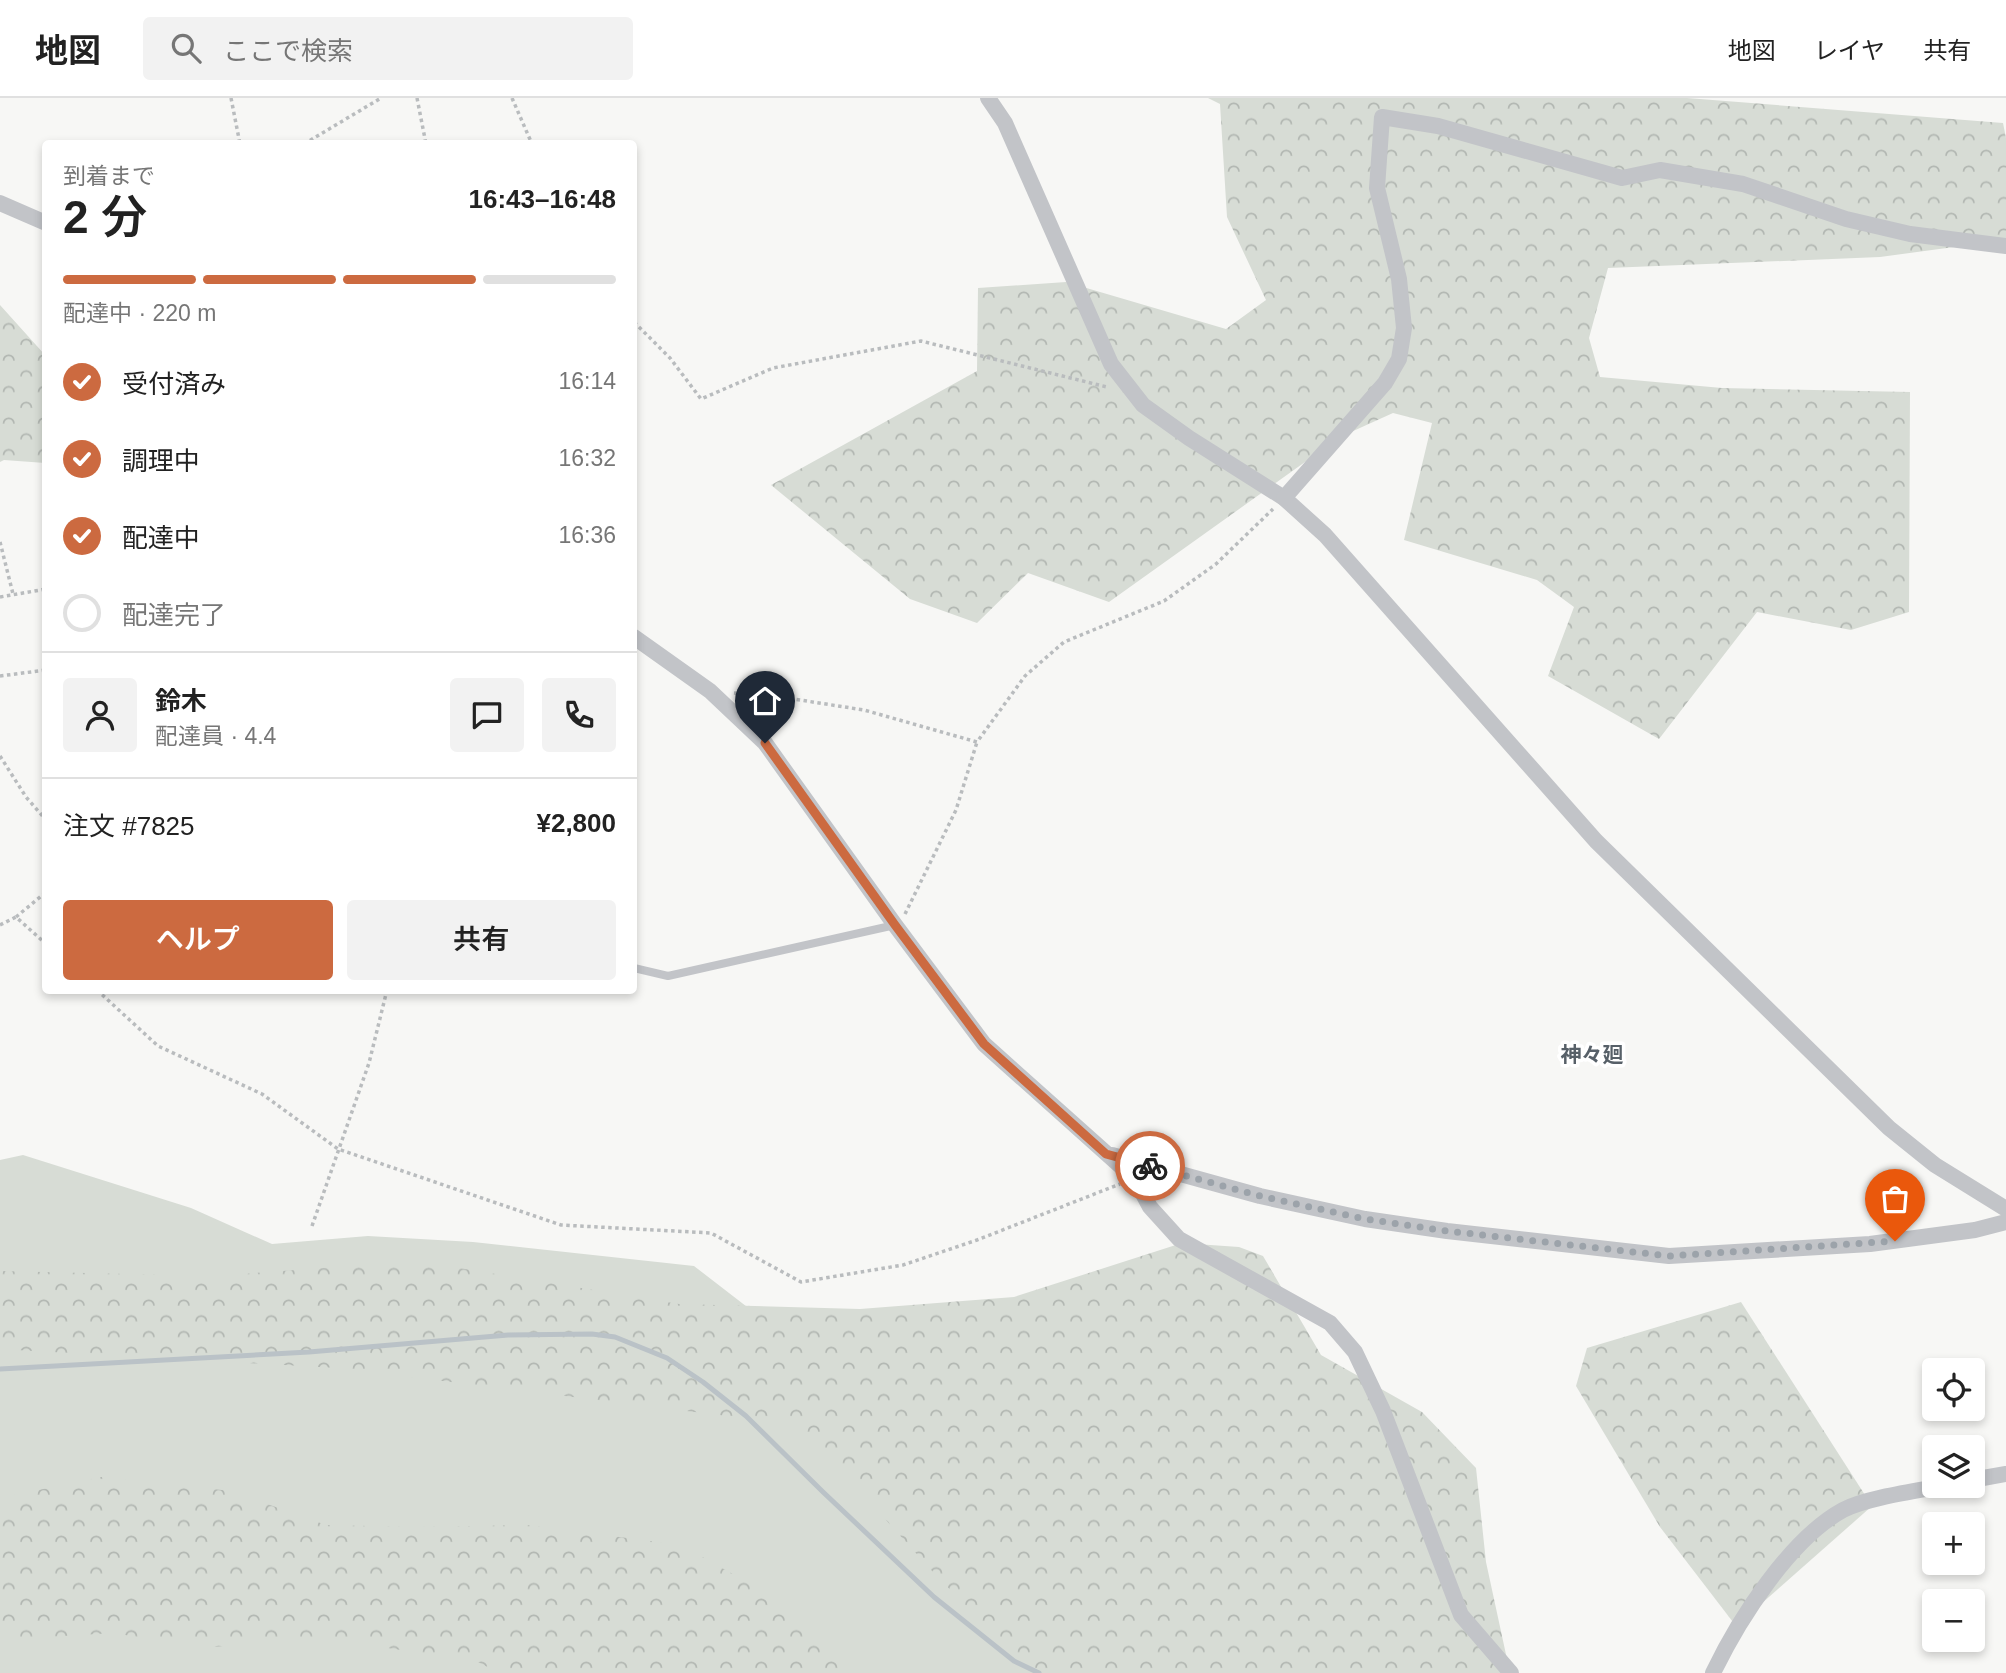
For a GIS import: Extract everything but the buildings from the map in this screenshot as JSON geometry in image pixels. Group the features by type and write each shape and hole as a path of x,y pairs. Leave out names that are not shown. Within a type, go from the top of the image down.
{"street":[{"path":"988,98 1005,123 1111,364 1143,405 1189,438 1284,498 1325,536 1596,841 1889,1128 1935,1165 2006,1209"},
{"path":"1284,498 1385,383 1399,359 1404,328 1399,279 1377,188 1382,117 1438,126 1622,178 1660,170 1729,181 1846,219 1910,234 2006,246"},
{"path":"0,202 42,221"},
{"path":"637,639 710,691 765,743 984,1044 1135,1179 1150,1207 1179,1239 1330,1323 1355,1352 1383,1411 1461,1615 1511,1673"},
{"path":"1106,1154 1260,1196 1365,1219 1669,1256 1870,1244 1975,1230 2006,1222"},
{"path":"1985,1478 2006,1474"},
{"path":"1713,1673 1729,1639 1767,1584 1813,1532 1845,1509 1922,1490"}],"lane":[{"path":"637,969 668,976 895,925"}],"path":[{"path":"231,98 239,140"},
{"path":"311,140 381,98"},
{"path":"417,98 425,140"},
{"path":"512,98 530,140"},
{"path":"637,324 670,358 701,399 773,369 921,341 1107,387"},
{"path":"895,925 905,914 950,821 977,742 1025,676 1064,642 1164,601 1216,564 1284,498"},
{"path":"0,541 13,594"},
{"path":"0,597 42,590"},
{"path":"0,676 42,671"},
{"path":"710,691 768,695 864,710 977,742"},
{"path":"0,756 26,797 42,815"},
{"path":"0,925 16,917 42,894"},
{"path":"16,917 42,940"},
{"path":"101,994 158,1046 262,1094 338,1149 561,1225 711,1233 802,1282 903,1265 977,1240 1135,1179"},
{"path":"312,1226 369,1063 386,994"}],"green space":[{"path":"1208,98 1687,98 2003,123 2006,138 2006,240 1880,257 1608,268 1589,338 1600,377 1722,388 1910,392 1909,612 1851,630 1757,612 1659,739 1548,676 1574,607 1537,580 1404,540 1432,423 1393,413 1340,437 1109,602 1028,573 977,623 910,599 771,485 977,371 978,288 1066,282 1226,329 1266,300 1227,217 1220,104"},
{"path":"0,305 42,352 42,463 0,462"},
{"path":"23,1155 191,1208 272,1244 368,1236 473,1242 694,1266 903,1427 1478,1673 0,1673 0,1160"},
{"path":"1182,1243 1239,1247 1263,1256 1321,1355 1422,1412 1476,1468 1486,1562 1510,1673 1031,1673 933,1572 800,1425 337,1368 0,1351 0,1271 215,1276 416,1261 679,1304 860,1309 1014,1297"},
{"path":"1741,1302 1872,1506 1736,1626 1660,1527 1576,1386 1587,1348"},
{"path":"101,1477 231,1491 326,1525 527,1525 681,1545 790,1606 860,1673 499,1673 478,1662 317,1637 204,1648 113,1633 0,1640 0,1498"}],"waterway":[{"path":"0,1369 309,1352 508,1335 592,1334 615,1337 667,1358 746,1416 934,1597 1014,1661 1039,1673"}],"way so far":[{"path":"1150,1166 1260,1196 1365,1219 1669,1256 1895,1241"}],"district":[{"name":"神々廻","path":"1592,1054"}],"route":[{"path":"765,743 984,1044 1106,1154 1150,1166"}]}
